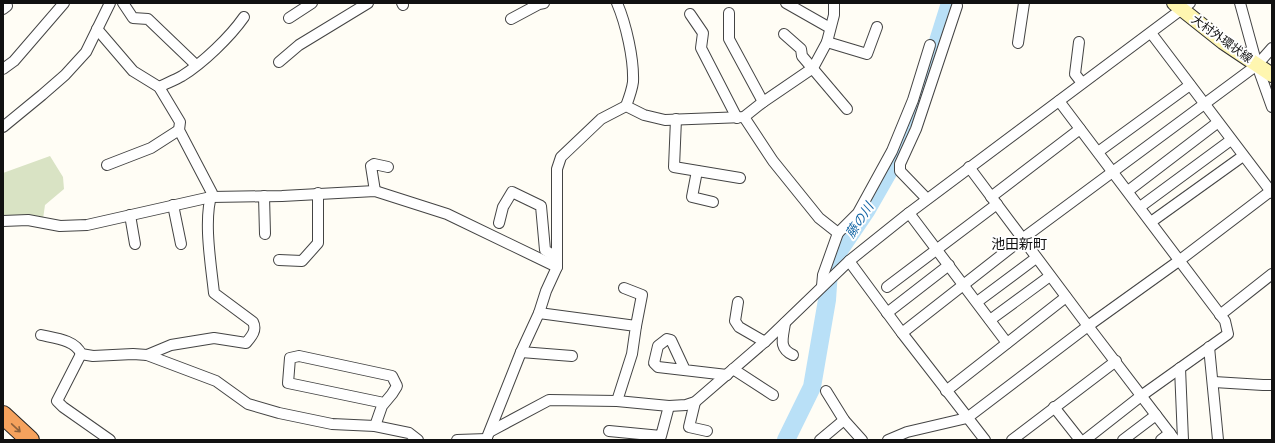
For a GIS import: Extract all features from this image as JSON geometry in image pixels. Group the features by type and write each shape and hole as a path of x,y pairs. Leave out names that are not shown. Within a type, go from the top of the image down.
{"highway":[{"path":"3,416 30,440"}],"main road":[{"name":"大村外環状線","path":"1182,5 1223,42 1272,74"}],"street":[{"path":"3,9 7,6 5,3"},
{"path":"3,69 14,61 64,3"},
{"path":"3,127 65,75 86,52 110,3"},
{"path":"123,3 133,18 148,19 196,64"},
{"path":"289,18 312,3"},
{"path":"278,62 299,45 367,3"},
{"path":"511,19 539,4 544,3"},
{"path":"488,437 521,352 539,313 557,263 557,169 561,157 601,119 626,106 633,82 631,57 624,20 616,3"},
{"path":"786,3 830,28"},
{"path":"626,106 644,115 665,120 740,118 813,68 827,42 834,15 834,3"},
{"path":"1018,43 1024,3"},
{"path":"1240,3 1257,64 1272,107"},
{"path":"457,440 488,437 549,400 617,401 669,406 686,405 695,402 765,342 849,261 969,167 1151,33 1182,5"},
{"path":"927,199 900,171 900,164 916,129 957,6"},
{"path":"729,13 729,39 763,102"},
{"path":"690,14 703,33 701,48 740,118 819,218 838,233"},
{"path":"159,87 182,76 212,52 244,17"},
{"path":"827,42 867,54 877,27"},
{"path":"97,29 133,71 159,87 180,122 179,130 212,193 209,208 208,228 214,293 253,322 255,326 253,334 246,343 214,338 171,345 146,355"},
{"path":"888,440 907,432 967,418 1088,326 1180,260 1272,191 1243,156 1151,33"},
{"path":"784,34 801,49 802,56 847,109"},
{"path":"1079,42 1075,74 1082,83"},
{"path":"823,286 823,275 838,233 858,213 892,151 912,100 930,45"},
{"path":"902,333 1022,239 1257,64 1272,48"},
{"path":"1098,152 1190,85"},
{"path":"1059,101 1225,321 1228,334 1141,396 1085,440"},
{"path":"676,119 674,168 740,178"},
{"path":"1128,191 1218,123"},
{"path":"887,287 937,249 1080,129"},
{"path":"107,165 151,148 179,130"},
{"path":"1140,207 1231,140"},
{"path":"1151,222 1243,156"},
{"path":"375,191 371,166 374,164 388,166"},
{"path":"969,167 1172,437 1161,440"},
{"path":"697,171 692,198 713,202"},
{"path":"3,221 28,220 60,226 87,225 211,197 375,191 447,214 557,263"},
{"path":"499,223 503,207 512,192 541,206 545,250 557,263"},
{"path":"279,260 302,260 318,243 318,193"},
{"path":"264,196 266,234"},
{"path":"174,205 181,244"},
{"path":"909,213 1007,343"},
{"path":"130,215 135,244"},
{"path":"977,302 1036,258"},
{"path":"849,261 902,333 985,440"},
{"path":"887,313 949,265"},
{"path":"1220,315 1272,274"},
{"path":"990,320 1050,276"},
{"path":"617,401 632,354 642,295 624,288"},
{"path":"946,390 1066,297"},
{"path":"738,302 735,321 739,327 765,342"},
{"path":"539,313 636,326"},
{"path":"785,323 783,345 786,352 793,355"},
{"path":"41,335 73,344 79,349 81,354"},
{"path":"1209,347 1214,382 1218,440"},
{"path":"521,352 572,356"},
{"path":"81,354 93,356 133,354 146,355 216,381 248,404 254,406 332,424 375,426 409,433 418,440"},
{"path":"81,354 57,401 63,407 110,440"},
{"path":"375,426 382,406 397,386 392,376 299,356 290,358 288,382 384,403"},
{"path":"1012,440 1116,361"},
{"path":"1180,368 1183,440"},
{"path":"685,370 730,372 773,395"},
{"path":"1214,382 1272,385"},
{"path":"826,391 844,420 862,440"},
{"path":"695,402 689,427 707,431"},
{"path":"609,431 661,436 669,406"},
{"path":"1054,407 1080,440"},
{"path":"1124,440 1156,415"},
{"path":"820,440 844,420"}],"green space":[{"path":"50,156 63,177 64,189 45,205 43,219 3,217 3,173"}],"waterway":[{"name":"藤の川","path":"786,440 812,387 827,300 829,271 832,261 866,211 902,148 918,105 950,3"}],"district":[{"name":"池田新町","path":"1019,244"}]}
